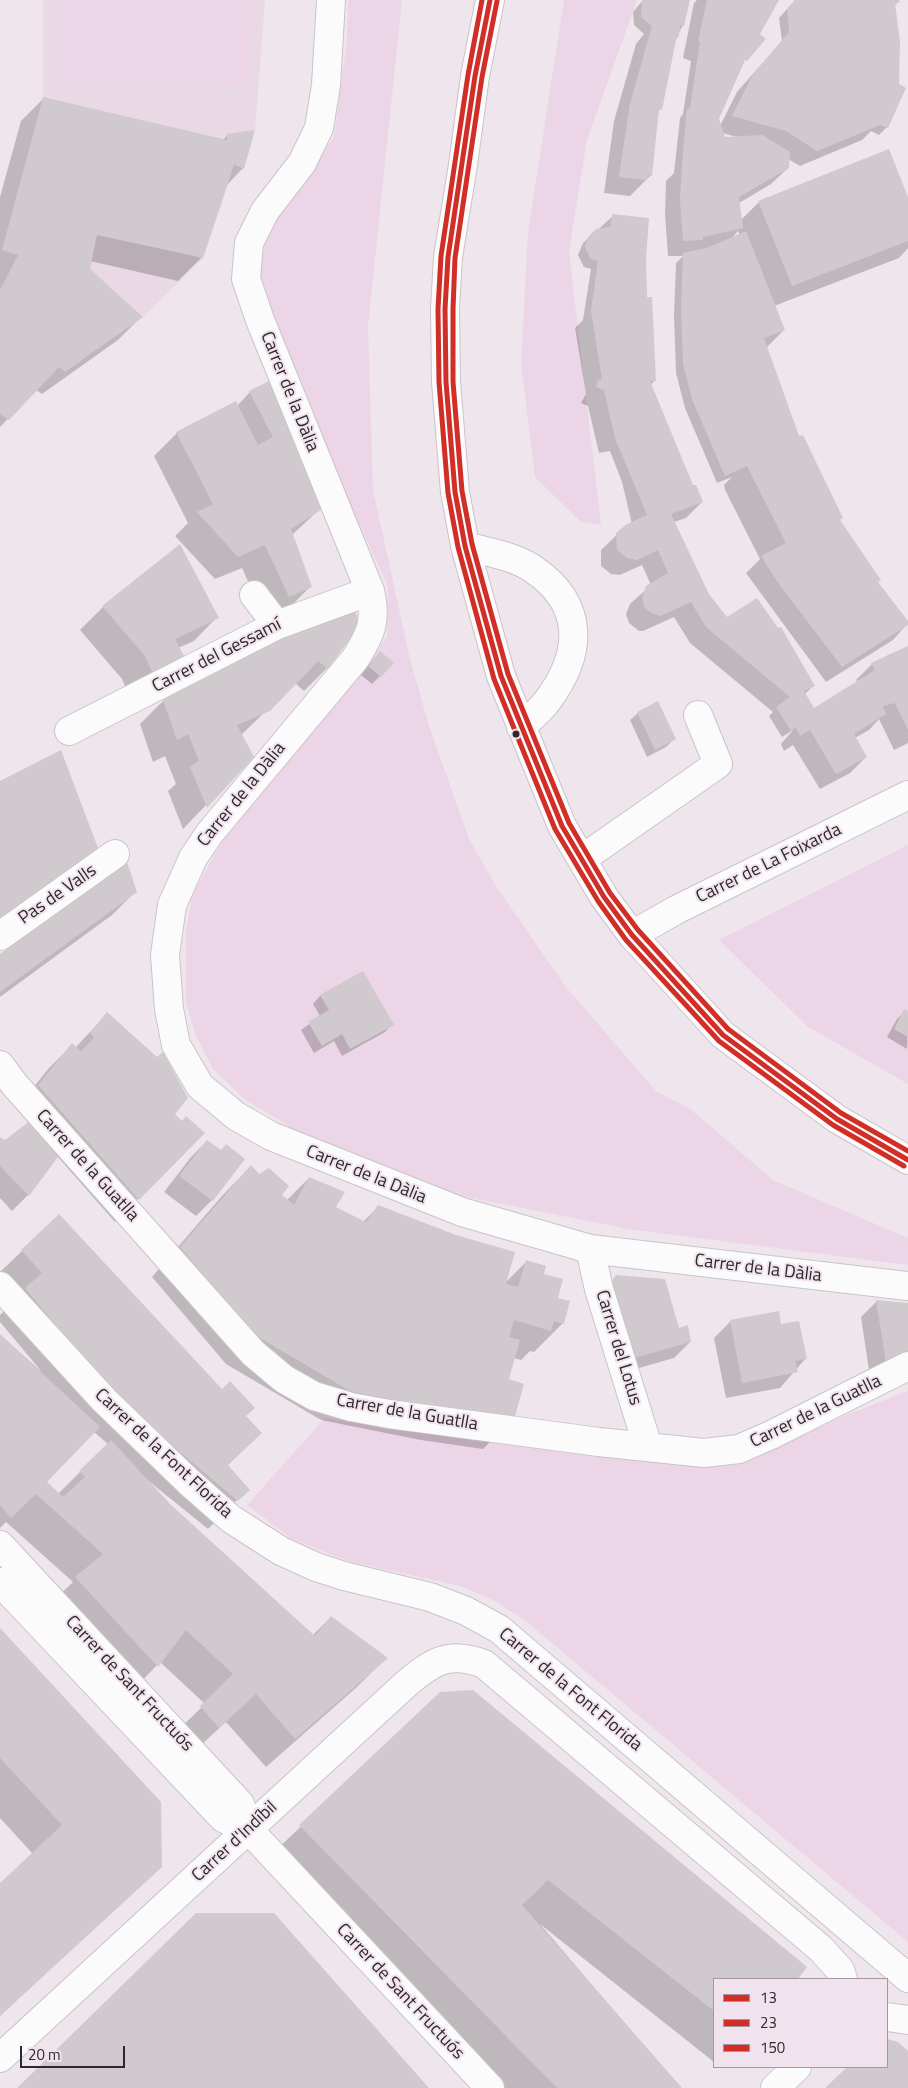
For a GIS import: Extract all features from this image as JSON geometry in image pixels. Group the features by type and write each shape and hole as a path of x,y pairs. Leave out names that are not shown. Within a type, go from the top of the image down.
{"street":[{"name":"Carrer de la Dàlia","path":"331,0 326,85 320,128 302,163 265,211 249,243 246,278 260,320 370,591 374,611 370,636 355,658 209,834 182,882 172,905 165,955 170,1009 176,1045 200,1086 236,1116 271,1136 462,1212 590,1249 908,1286"},
{"path":"490,0 474,76 463,165 448,256 445,309 446,382 454,483 464,546 501,676 562,826 604,897 632,935 723,1035 837,1119 908,1160"},
{"path":"464,546 508,558 532,568 565,599 574,622 573,650 569,666 547,701 521,727"},
{"name":"Carrer del Gessamí","path":"69,731 277,624 370,591"},
{"path":"254,595 277,624"},
{"path":"582,859 718,764 698,714"},
{"name":"Carrer de La Foixarda","path":"632,935 676,910 908,795"},
{"name":"Pas de Valls","path":"0,936 115,854"},
{"name":"Carrer de la Guatlla","path":"0,1065 14,1084 253,1353 284,1379 314,1396 351,1407 389,1414 648,1447 704,1452 739,1449 771,1436 908,1366"},
{"name":"Carrer del Lotus","path":"590,1249 599,1289 648,1447"},
{"name":"Carrer de la Font Florida","path":"0,1286 104,1400 190,1484 231,1519 281,1551 316,1567 344,1576 430,1597 466,1611 499,1629 908,1978"},
{"name":"Carrer de Sant Fructuós","path":"0,1545 240,1804 249,1830"},
{"name":"Carrer de Sant Fructuós","path":"0,1582 223,1818 249,1830 490,2088"},
{"name":"Carrer d'Indíbil","path":"0,2058 426,1667 441,1660 455,1658 470,1659 484,1664"},
{"name":"Carrer de la Font Florida","path":"484,1664 821,1949 842,1974"},
{"path":"888,2017 908,2020"},
{"path":"775,2088 796,2068"}],"shaded area":[{"path":"43,0 265,0 255,130 244,169 234,166 203,258 143,317 65,372 59,367 9,420 0,414 0,290 18,255 2,250 43,97"},
{"path":"65,0 253,0 249,85 62,77"},
{"path":"348,0 402,0 368,326 373,490 410,659 429,726 469,839 496,886 565,986 657,1092 689,1108 773,1180 908,1238 908,1265 628,1229 432,1190 323,1147 246,1100 213,1069 195,1034 186,1002 186,931 192,896 217,850 247,806 314,730 387,637 388,586 339,480 258,282 268,229 334,137 347,40"},
{"path":"564,0 637,0 587,140 569,251 601,525 581,522 535,477 521,363 528,232"},
{"path":"908,845 908,1084 808,1027 719,940"},
{"path":"908,1391 908,1942 527,1622 495,1601 461,1586 347,1561 292,1539 247,1505 325,1418 604,1453 731,1465 779,1447 849,1414"}],"building":[{"path":"642,0 690,0 684,26 680,25 679,36 676,40 662,110 659,109 652,176 648,175 647,180 619,177 630,104 652,26 641,17"},
{"path":"707,0 779,0 760,34 766,39 747,61 745,60 719,119 725,137 762,135 790,152 789,168 739,197 743,228 703,237 703,240 683,241 680,199 687,109 690,108 700,42 698,42"},
{"path":"795,0 899,0 900,2 895,3 900,42 899,84 906,88 888,128 880,125 817,151 786,131 732,116 753,74 789,32 787,9"},
{"path":"43,97 227,140 227,134 255,130 244,169 234,165 203,258 97,235 90,269 143,317 65,372 59,367 9,420 0,414 0,290 18,255 2,250"},
{"path":"889,149 908,197 908,241 792,286 758,201"},
{"path":"612,214 649,218 646,259 647,297 652,297 656,381 650,381 693,485 696,485 703,502 671,514 709,594 727,617 757,598 778,628 781,627 815,686 804,691 814,708 875,670 871,663 908,646 908,730 895,703 883,706 886,714 854,734 867,757 836,774 810,730 800,736 796,727 791,731 776,707 790,697 706,627 691,602 660,616 644,607 642,597 646,586 668,573 658,550 637,560 627,558 617,550 616,533 627,524 647,515 615,438 604,390 596,387 597,381 602,379 591,311 598,261 591,259 585,247 588,237 596,229 610,227"},
{"path":"746,231 785,330 764,338 799,436 803,435 843,518 840,520 881,580 878,582 908,621 908,625 842,667 779,584 761,556 786,543 747,466 725,476 692,399 683,364 681,308 683,253 707,248"},
{"path":"273,379 324,508 291,529 312,587 289,597 265,545 238,557 197,512 213,504 176,432 236,401 258,445 273,437 249,391"},
{"path":"180,544 219,618 175,639 184,656 153,674 145,656 102,606"},
{"path":"355,609 359,626 328,669 318,661 270,711 237,725 254,757 207,808 190,767 199,761 188,734 177,740 163,700 263,643"},
{"path":"380,651 394,663 381,677 368,666"},
{"path":"658,701 676,739 655,750 637,712"},
{"path":"61,750 98,848 0,920 0,781"},
{"path":"127,862 137,892 0,992 0,954"},
{"path":"363,971 394,1025 350,1049 342,1034 322,1046 308,1022 329,1010 320,995"},
{"path":"904,1009 908,1011 908,1037 894,1029"},
{"path":"107,1012 157,1057 163,1052 188,1098 175,1114 182,1121 186,1116 205,1133 139,1200 38,1085 72,1043 81,1052 94,1037 90,1033"},
{"path":"30,1121 58,1157 29,1196 0,1166 0,1137 5,1140"},
{"path":"207,1140 221,1150 226,1144 245,1159 213,1201 179,1176"},
{"path":"251,1165 259,1174 269,1168 289,1186 282,1195 294,1205 309,1177 345,1192 336,1207 366,1222 378,1205 456,1235 515,1252 506,1284 518,1287 526,1260 546,1266 544,1274 563,1279 558,1298 570,1301 564,1324 554,1321 551,1331 514,1320 509,1337 520,1340 509,1379 524,1384 514,1420 451,1412 350,1391 255,1335 180,1247"},
{"path":"59,1214 222,1389 230,1381 255,1408 246,1416 262,1433 228,1465 250,1490 238,1501 117,1399 25,1288 42,1273 21,1250"},
{"path":"616,1275 665,1279 679,1328 688,1325 691,1342 634,1358 610,1284"},
{"path":"876,1300 908,1303 908,1351 886,1362"},
{"path":"779,1311 781,1324 799,1321 807,1359 795,1361 798,1372 742,1383 730,1320"},
{"path":"0,1334 100,1427 47,1482 63,1497 85,1477 79,1471 111,1440 170,1504 315,1636 331,1616 388,1658 295,1739 256,1694 219,1728 200,1706 233,1674 186,1630 158,1667 75,1577 103,1554 36,1494 11,1518 0,1505"},
{"path":"0,1628 161,1802 162,1867 0,2016 0,1883 62,1825 0,1758"},
{"path":"473,1690 807,1967 799,1978 713,1978 713,2010 548,1880 522,1905 682,2088 557,2088 299,1825 440,1692"},
{"path":"196,1913 274,1913 429,2088 17,2088"},
{"path":"888,2039 898,2042 908,2051 908,2088 825,2088 846,2068 888,2068"}],"transit line":[{"name":"23","path":"482,0 468,75 441,256 438,309 439,382 448,493 458,547 494,679 555,829 598,901 626,940 719,1041 833,1125 904,1166"},
{"name":"13","path":"490,0 475,76 448,257 445,309 446,382 455,492 465,546 501,676 562,826 604,897 632,935 723,1035 837,1119 908,1160"},
{"name":"150","path":"497,1 482,77 455,258 453,382 462,491 472,544 508,674 569,823 610,893 638,930 728,1029 841,1113 908,1151"}]}
